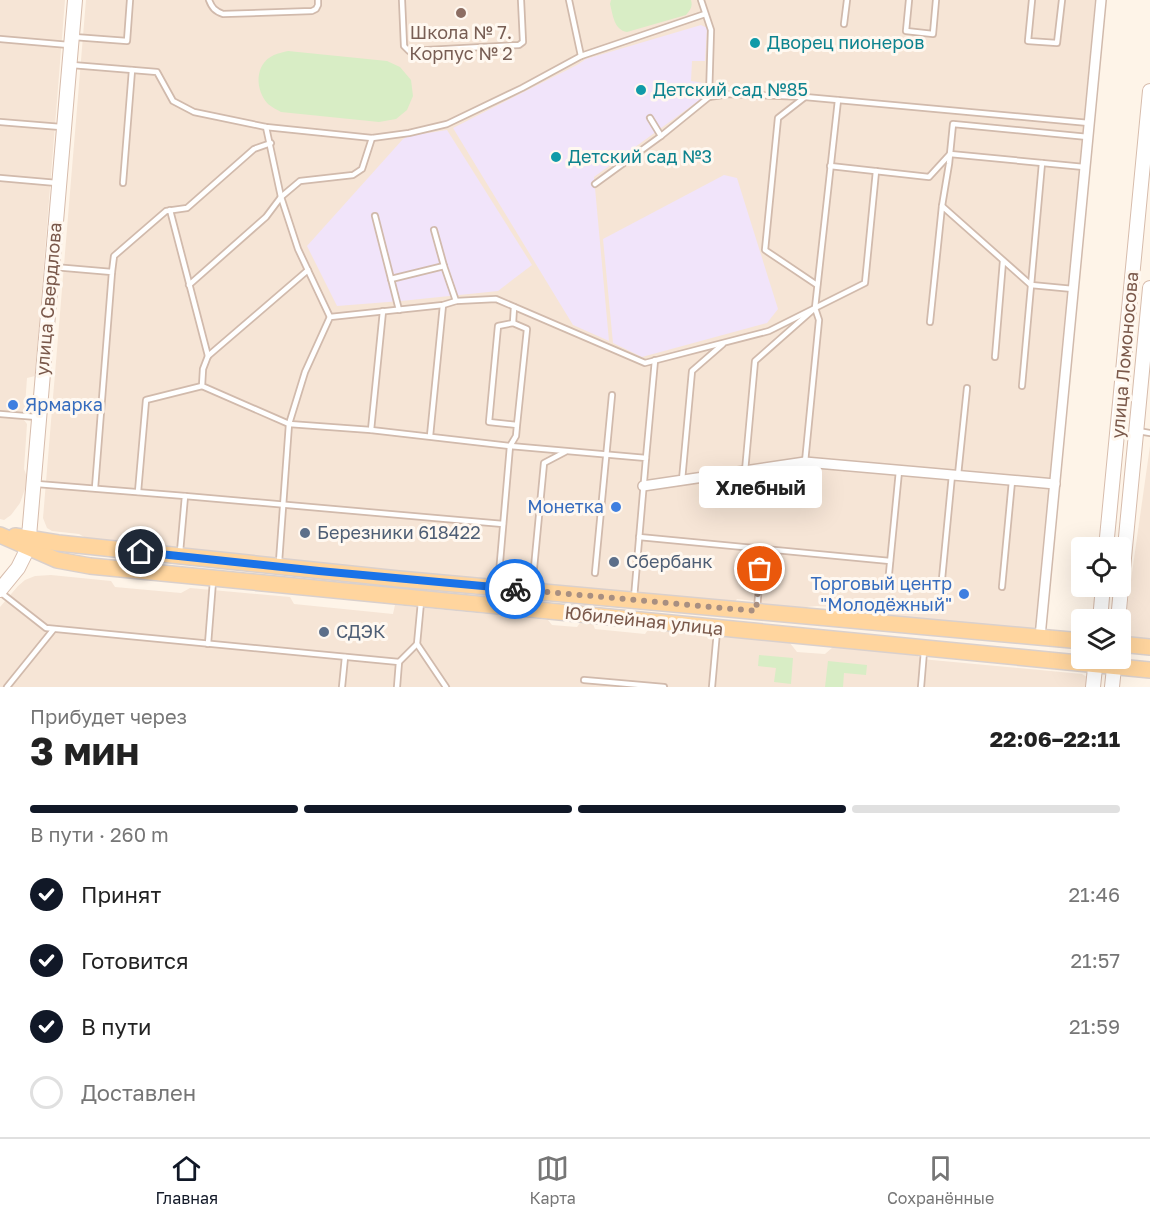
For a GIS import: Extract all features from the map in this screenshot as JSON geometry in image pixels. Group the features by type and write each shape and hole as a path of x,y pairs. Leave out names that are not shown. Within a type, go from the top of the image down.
{"main road":[{"name":"улица Свердлова","path":"0,591 18,568 29,543 75,0"},
{"name":"улица Ломоносова","path":"1107,537 1150,91"},
{"name":"улица Ломоносова","path":"1119,609 1143,432 1150,288"},
{"name":"Юбилейная улица","path":"0,534 29,543 57,560 90,566 924,648 1071,660"},
{"name":"Юбилейная улица","path":"29,543 58,543 498,588 1071,640"},
{"path":"1131,645 1150,647"},
{"name":"Юбилейная улица","path":"1131,666 1150,670"},
{"path":"1093,687 1095,669"},
{"path":"1112,687 1114,669"}],"street":[{"path":"1041,637 1101,0"},
{"path":"644,486 806,462 1055,484"}],"lane":[{"path":"0,39 127,41 130,0"},
{"path":"209,0 216,11 223,14 312,11 316,9 318,0"},
{"path":"402,0 405,46 409,51 519,45 523,42 522,0"},
{"path":"569,0 581,56"},
{"path":"700,0 711,30 710,98"},
{"path":"844,24 847,0"},
{"path":"909,0 906,32 933,34 936,0"},
{"path":"1032,0 1028,41 1058,44 1062,0"},
{"path":"69,64 157,72 173,101 194,112 266,127 372,138 409,133 447,124 522,88 581,56 705,14"},
{"path":"123,183 132,70"},
{"path":"595,184 710,98 729,94 805,97 1089,123"},
{"path":"805,97 778,118 765,250 817,285"},
{"path":"806,462 819,320 815,308 837,100"},
{"path":"930,322 954,111"},
{"path":"650,118 661,136"},
{"path":"0,122 64,127"},
{"path":"953,124 1088,136"},
{"path":"266,127 281,197 298,249 330,317 305,372 289,424 279,567"},
{"path":"189,285 266,217 281,197 300,181 353,175 362,169 372,138"},
{"path":"95,489 114,256 166,211 187,208 254,149 271,143"},
{"path":"830,166 928,177 950,154"},
{"path":"950,154 1085,167"},
{"path":"1022,386 1042,163"},
{"path":"330,317 442,305 456,301 496,299 645,363 769,331 865,283 876,171"},
{"path":"0,178 59,183"},
{"path":"942,206 1031,285 1073,290"},
{"path":"170,210 208,356"},
{"path":"375,216 399,310"},
{"path":"434,230 456,301"},
{"path":"995,357 1003,261"},
{"path":"391,279 444,266"},
{"path":"52,267 112,272"},
{"path":"202,386 203,369 208,356 308,270"},
{"path":"430,436 442,305"},
{"path":"513,323 514,307"},
{"path":"745,471 755,361 815,308"},
{"path":"371,430 383,311"},
{"path":"498,588 510,446 516,436 527,329 513,323 498,326 489,422 517,425"},
{"path":"682,480 692,371 724,343"},
{"path":"633,600 655,360"},
{"path":"138,492 146,400 202,386 289,424 371,430 510,446 646,458"},
{"path":"942,579 967,388"},
{"path":"595,573 612,394"},
{"path":"0,414 40,417"},
{"path":"534,568 544,463 567,451"},
{"path":"888,584 899,471"},
{"path":"1002,587 1012,481"},
{"path":"34,483 503,524"},
{"path":"180,556 185,496"},
{"path":"639,537 890,561"},
{"path":"756,611 762,549"},
{"path":"208,644 213,577"},
{"path":"0,591 46,628 53,630 399,662"},
{"path":"421,599 417,644 446,687"},
{"path":"712,687 717,628"},
{"path":"7,687 53,630"},
{"path":"397,687 399,662 417,644"},
{"path":"921,687 924,648"},
{"path":"342,687 345,657"},
{"path":"584,680 664,687"}],"shaded area":[{"path":"0,0 65,0 35,376 27,378 24,469 27,477 20,503 4,520 0,519"},
{"path":"86,0 1095,0 1039,627 1030,629 862,614 842,608 817,606 797,608 755,604 755,601 737,599 734,603 288,560 86,538 79,534 52,531 47,528 43,518"},
{"path":"701,25 707,28 705,61 692,61 691,81 703,83 701,99 594,177 609,341 573,325 453,128 586,59"},
{"path":"447,130 532,265 498,291 337,306 307,246 403,139"},
{"path":"724,175 737,178 778,309 767,323 642,357 613,343 603,239"},
{"path":"1150,446 1150,640 1131,638 1131,609 1127,609 1129,597 1131,597 1131,580"},
{"path":"51,575 111,581 115,587 181,593 190,588 290,597 294,604 393,614 395,605 548,620 552,625 577,627 580,623 593,624 595,629 645,634 648,630 790,643 797,652 825,654 833,647 916,654 921,659 1082,674 1087,677 1089,687 0,687 0,607 25,580 35,576"}],"green space":[{"path":"611,0 691,0 692,5 686,15 627,32 619,28 615,21"},
{"path":"288,51 387,61 400,67 411,80 413,96 407,110 396,119 379,122 281,112 268,104 264,98 259,78 267,59"},
{"path":"759,655 793,658 791,684 774,682 776,668 758,666"},
{"path":"828,661 867,665 866,675 844,673 843,687 825,687"}],"way so far":[{"path":"515,589 756,611 760,569"}],"place":[{"name":"Школа № 7. Корпус № 2","path":"461,13"},
{"name":"Дворец пионеров","path":"755,43"},
{"name":"Детский сад №85","path":"641,90"},
{"name":"Детский сад №3","path":"556,157"},
{"name":"Ярмарка","path":"13,405"},
{"name":"Монетка","path":"616,507"},
{"name":"Березники 618422","path":"305,533"},
{"name":"Сбербанк","path":"614,562"},
{"name":"Хлебный","path":"760,569"},
{"name":"Торговый центр \"Молодёжный\"","path":"964,594"},
{"name":"СДЭК","path":"324,632"}],"route":[{"path":"141,552 515,589"}]}
